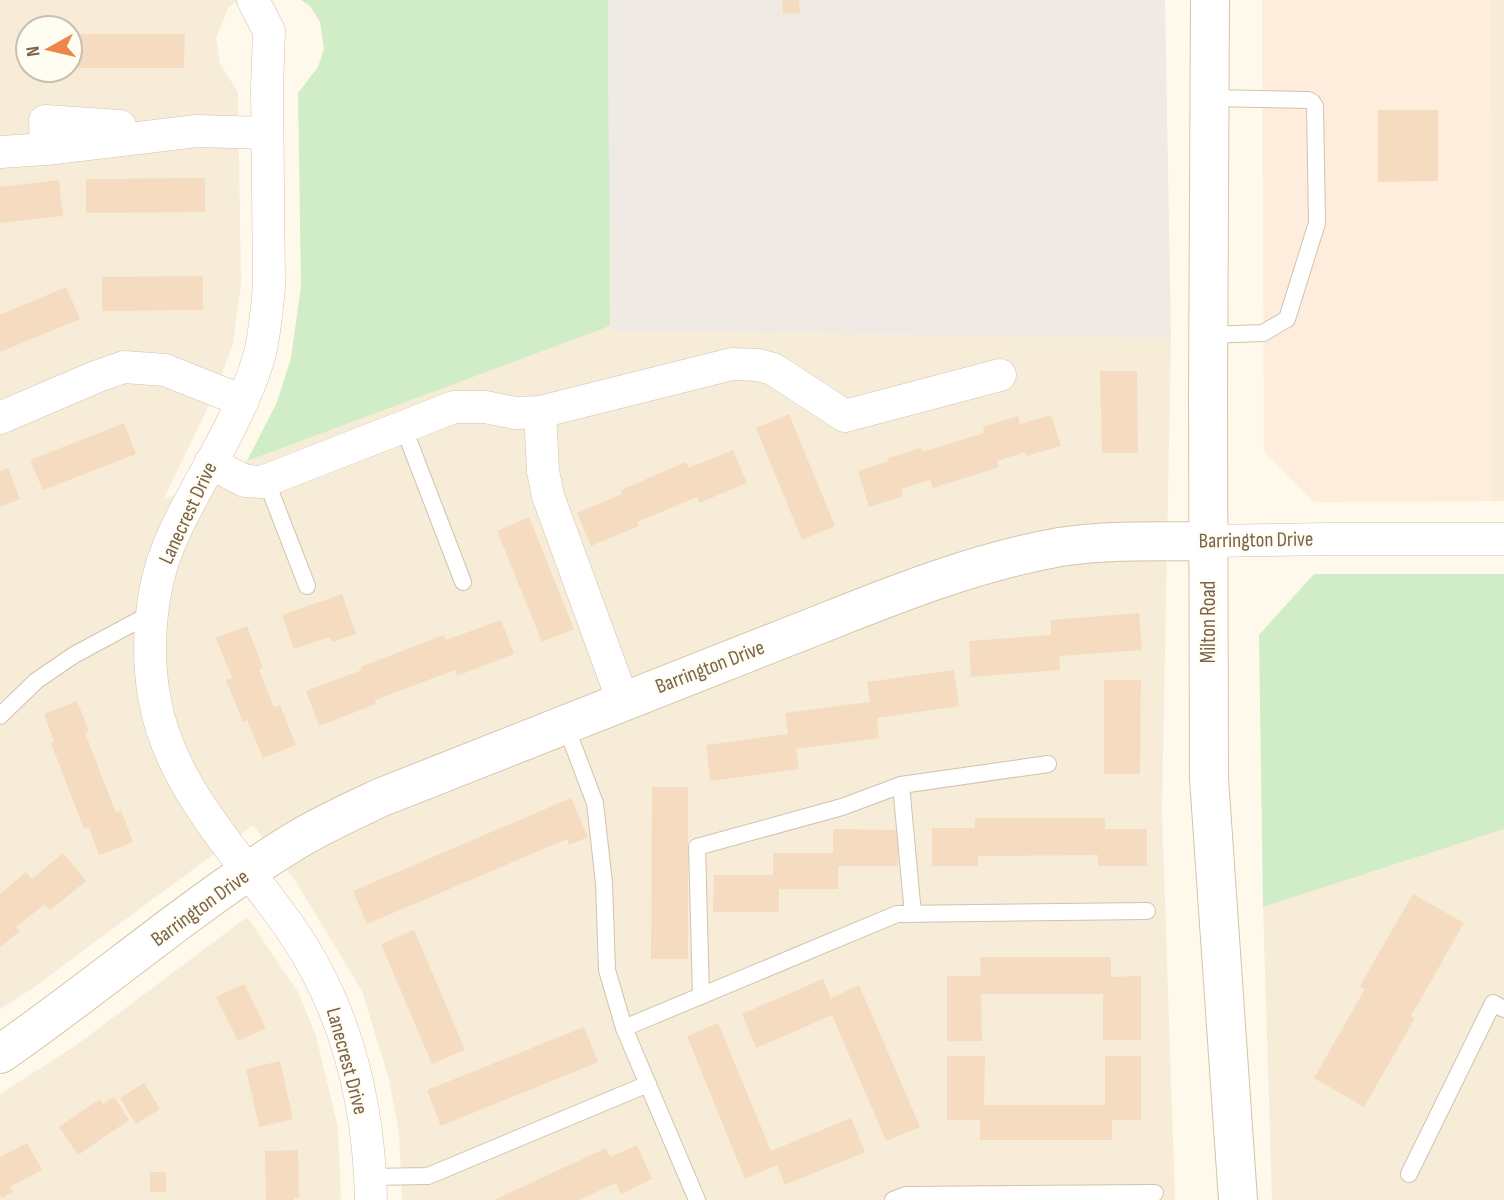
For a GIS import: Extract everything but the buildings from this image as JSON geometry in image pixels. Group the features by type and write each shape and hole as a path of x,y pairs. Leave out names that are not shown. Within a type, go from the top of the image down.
{"street":[{"name":"Lanecrest Drive","path":"253,0 270,31 267,88 269,287 260,352 243,401 169,544 162,564 152,614 150,644 154,697 169,751 179,773 209,819 290,927 322,980 343,1028 360,1092 370,1162 370,1188"},
{"name":"Milton Road","path":"1210,0 1209,778 1238,1200"},
{"path":"0,152 197,131 268,133"},
{"path":"210,463 245,481 262,482 454,407 485,407 515,413 540,412 732,364 758,365 773,369 845,416 1000,375"},
{"path":"0,418 124,367 165,370 243,401"},
{"path":"540,412 543,471 548,496 623,701"},
{"name":"Barrington Drive","path":"0,1054 248,871 335,818 565,724 932,581 1017,556 1063,547 1105,543 1329,539 1504,540"}],"lane":[{"path":"1208,335 1263,333 1287,319 1317,223 1315,106 1312,102 1209,98"},
{"path":"403,426 463,582"},
{"path":"266,480 307,586"},
{"path":"0,716 36,681 74,655 152,614"},
{"path":"565,724 595,803 604,883 607,970 624,1028 697,1200"},
{"path":"701,996 697,847 842,807 901,785 1048,764"},
{"path":"901,785 913,914"},
{"path":"624,1028 897,914 1147,911"},
{"path":"1409,1174 1493,1003 1504,1009"},
{"path":"370,1188 428,1176 648,1084"},
{"path":"902,1198 1155,1193"}],"shaded area":[{"path":"0,0 242,0 229,6 216,38 220,64 238,92 241,284 233,344 213,397 163,500 247,461 610,326 611,331 1171,338 1162,810 1175,1200 402,1200 399,1133 389,1079 362,991 296,882 253,825 33,988 0,1009"},
{"path":"608,0 1165,0 1171,338 610,331"},
{"path":"1262,0 1490,0 1491,501 1314,502 1264,451"},
{"path":"1490,0 1504,0 1504,501 1491,501"},
{"path":"1504,829 1504,1200 1272,1200 1263,907"},
{"path":"247,917 298,992 316,1036 338,1128 341,1200 0,1200 0,1094 75,1046"}],"green space":[{"path":"301,0 608,0 610,326 247,461 277,402 291,358 301,286 298,93 318,67 324,49 320,22 310,6"},
{"path":"1314,574 1504,574 1504,829 1263,907 1259,635"}]}
